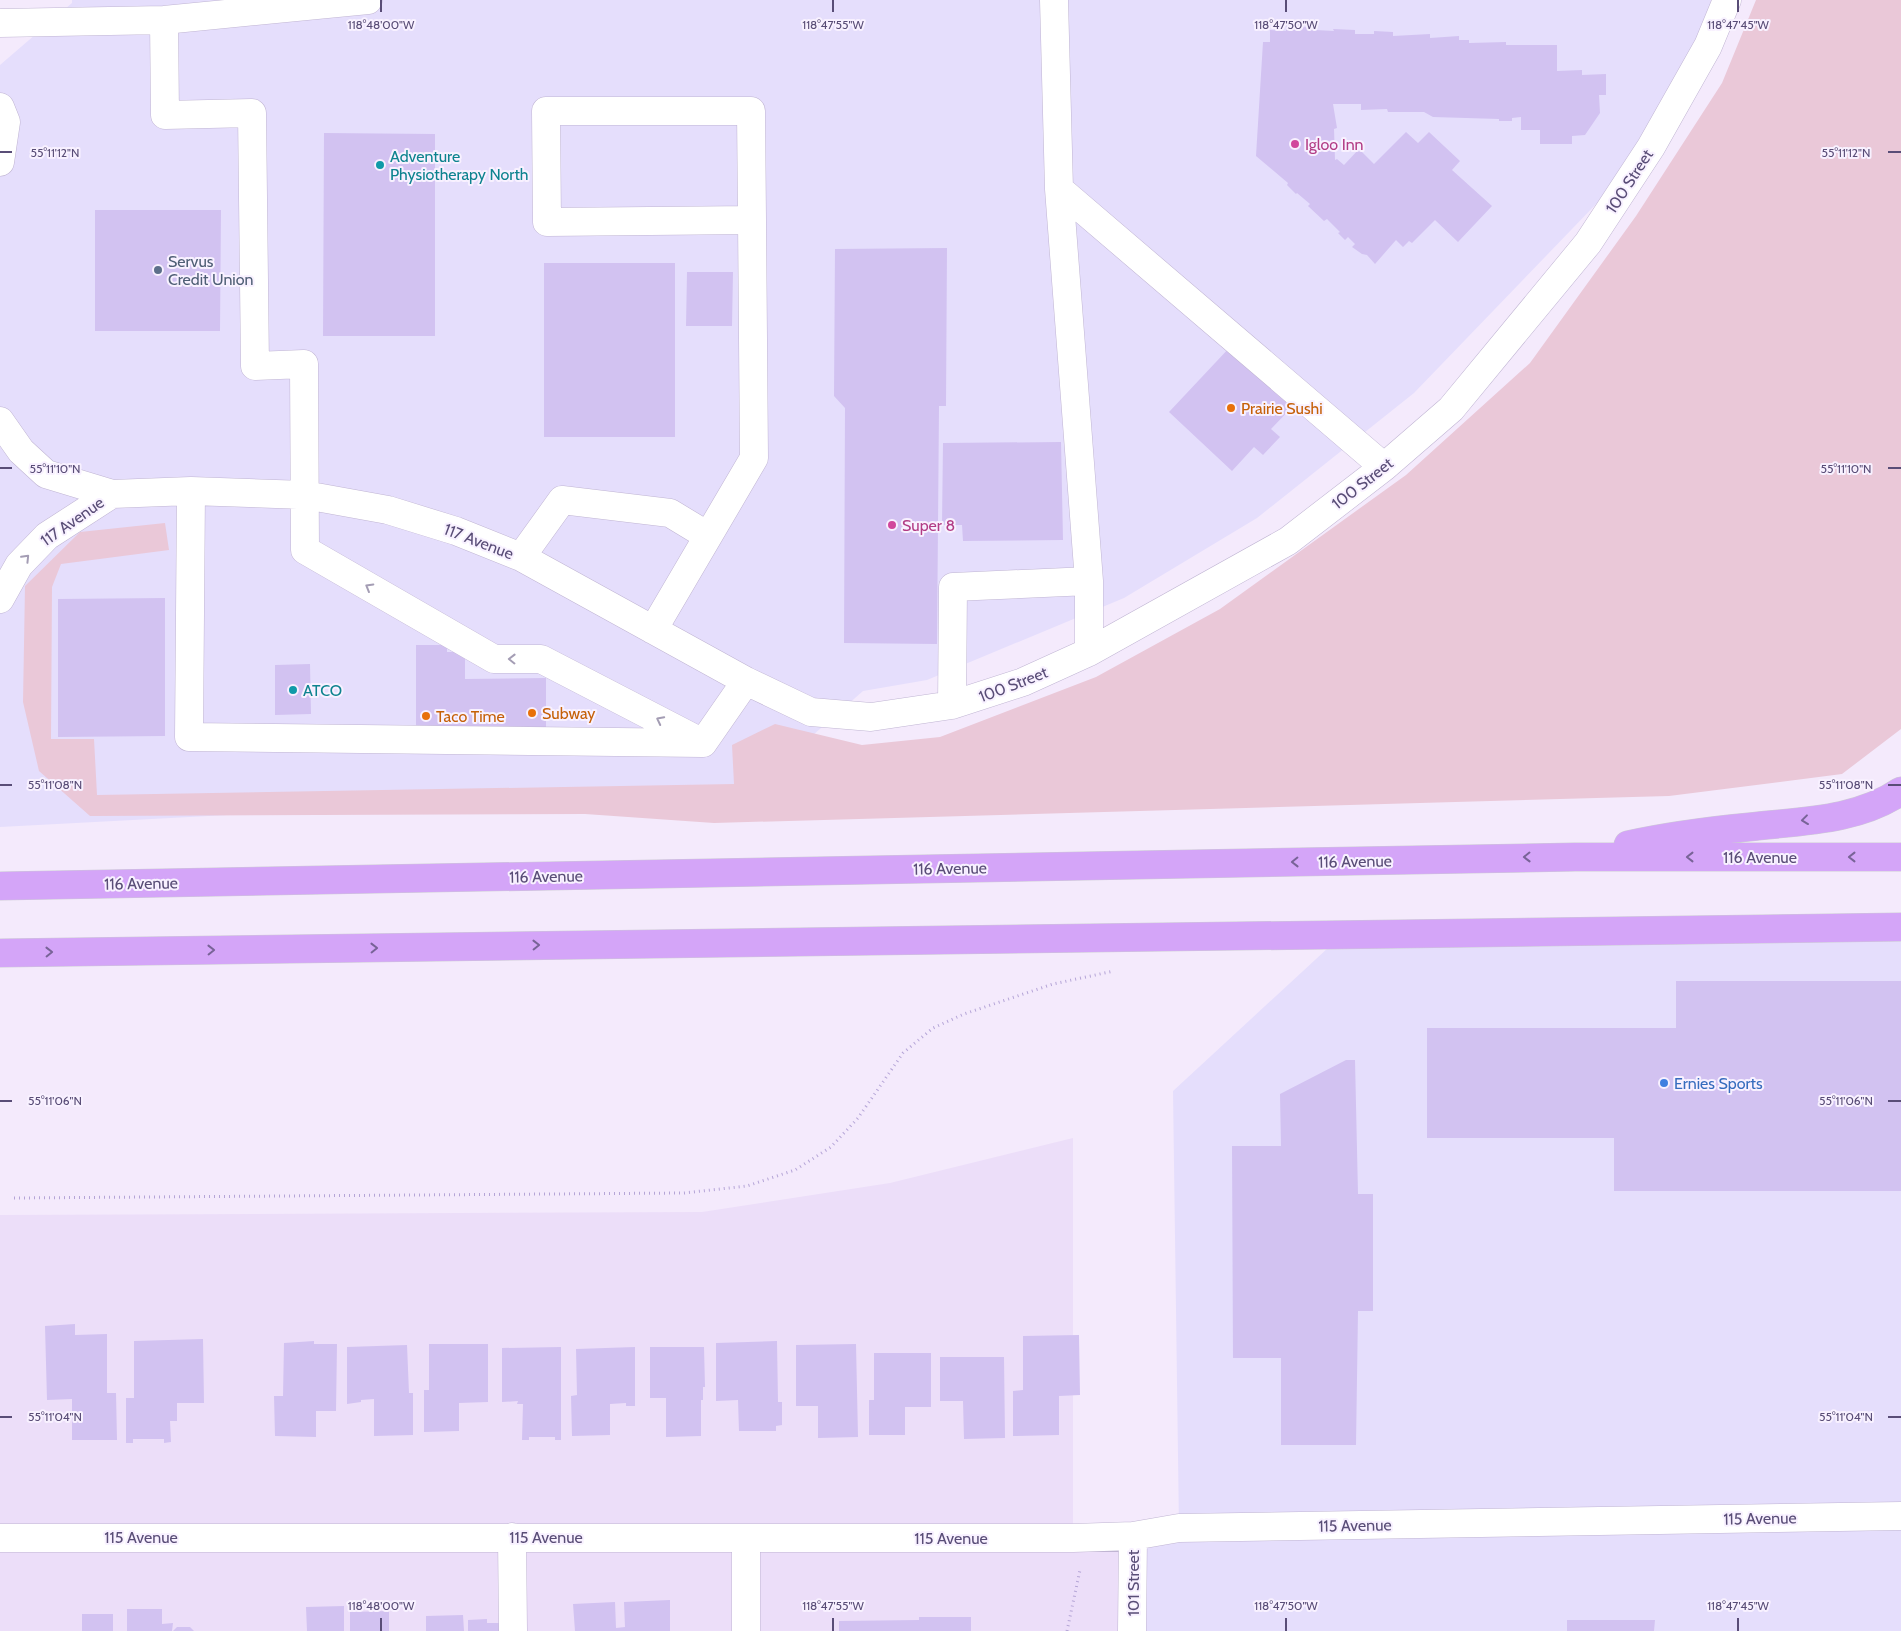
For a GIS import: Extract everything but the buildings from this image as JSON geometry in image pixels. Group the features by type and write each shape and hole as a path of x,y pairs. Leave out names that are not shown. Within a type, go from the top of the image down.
{"main road":[{"path":"1575,857 1675,835 1819,818 1862,810 1901,790"},
{"name":"116 Avenue","path":"0,886 1575,857 1901,857"},
{"path":"0,953 1901,928"}],"street":[{"path":"0,23 164,20 368,0"},
{"path":"1054,0 1059,189 1089,581 1089,652"},
{"name":"100 Street","path":"811,712 871,717 952,705 1023,682 1089,652 1288,541 1384,467 1451,409 1588,243 1651,147 1708,46 1727,0"},
{"path":"164,20 166,114 252,113 255,366 304,364 306,550 494,659 541,659 703,743"},
{"path":"0,107 6,122 0,162"},
{"path":"653,630 754,458 752,220 751,110 546,110 547,222 752,220"},
{"path":"1059,189 1384,467"},
{"name":"117 Avenue","path":"0,421 21,451 46,474 112,494 191,491 305,495 388,510 456,531 521,557 746,681 811,712"},
{"path":"191,491 189,736 703,743"},
{"name":"117 Avenue","path":"0,599 19,565 47,536 112,494"},
{"path":"521,557 562,500 670,514 708,536"},
{"path":"952,705 954,588 1089,581"},
{"path":"703,743 746,681"},
{"name":"115 Avenue","path":"0,1538 1087,1537 1133,1536 1179,1528 1901,1516"},
{"name":"101 Street","path":"1132,1631 1133,1536"},
{"path":"512,1537 512,1631"},
{"path":"746,1538 746,1631"}],"path":[{"path":"14,1198 684,1193 747,1186 795,1170 831,1147 858,1118 903,1053 933,1028 964,1014 1053,984 1122,971"},
{"path":"1067,1631 1087,1537"}],"shaded area":[{"path":"72,0 1727,0 1651,147 1414,393 1257,518 1124,598 927,680 863,691 754,787 0,827 0,65 72,3"},
{"path":"1756,0 1901,0 1901,729 1842,774 1669,796 714,823 585,814 90,816 39,771 23,702 25,586 80,532 165,523 169,550 61,564 52,587 51,739 94,739 97,795 734,784 732,745 775,724 862,745 940,737 1096,677 1220,609 1406,475 1530,363 1636,216 1722,83"},
{"path":"1901,927 1901,1631 1132,1631 1133,1536 1179,1528 1173,1091 1342,935"},
{"path":"1073,1138 1073,1537 1133,1536 1132,1631 0,1631 0,1215 702,1212 890,1183"}],"place":[{"name":"Igloo Inn","path":"1295,144"},
{"name":"Adventure Physiotherapy North","path":"380,165"},
{"name":"Servus Credit Union","path":"158,270"},
{"name":"Prairie Sushi","path":"1231,408"},
{"name":"Super 8","path":"892,525"},
{"name":"ATCO","path":"293,690"},
{"name":"Subway","path":"532,713"},
{"name":"Taco Time","path":"426,716"},
{"name":"Ernies Sports","path":"1664,1083"}]}
